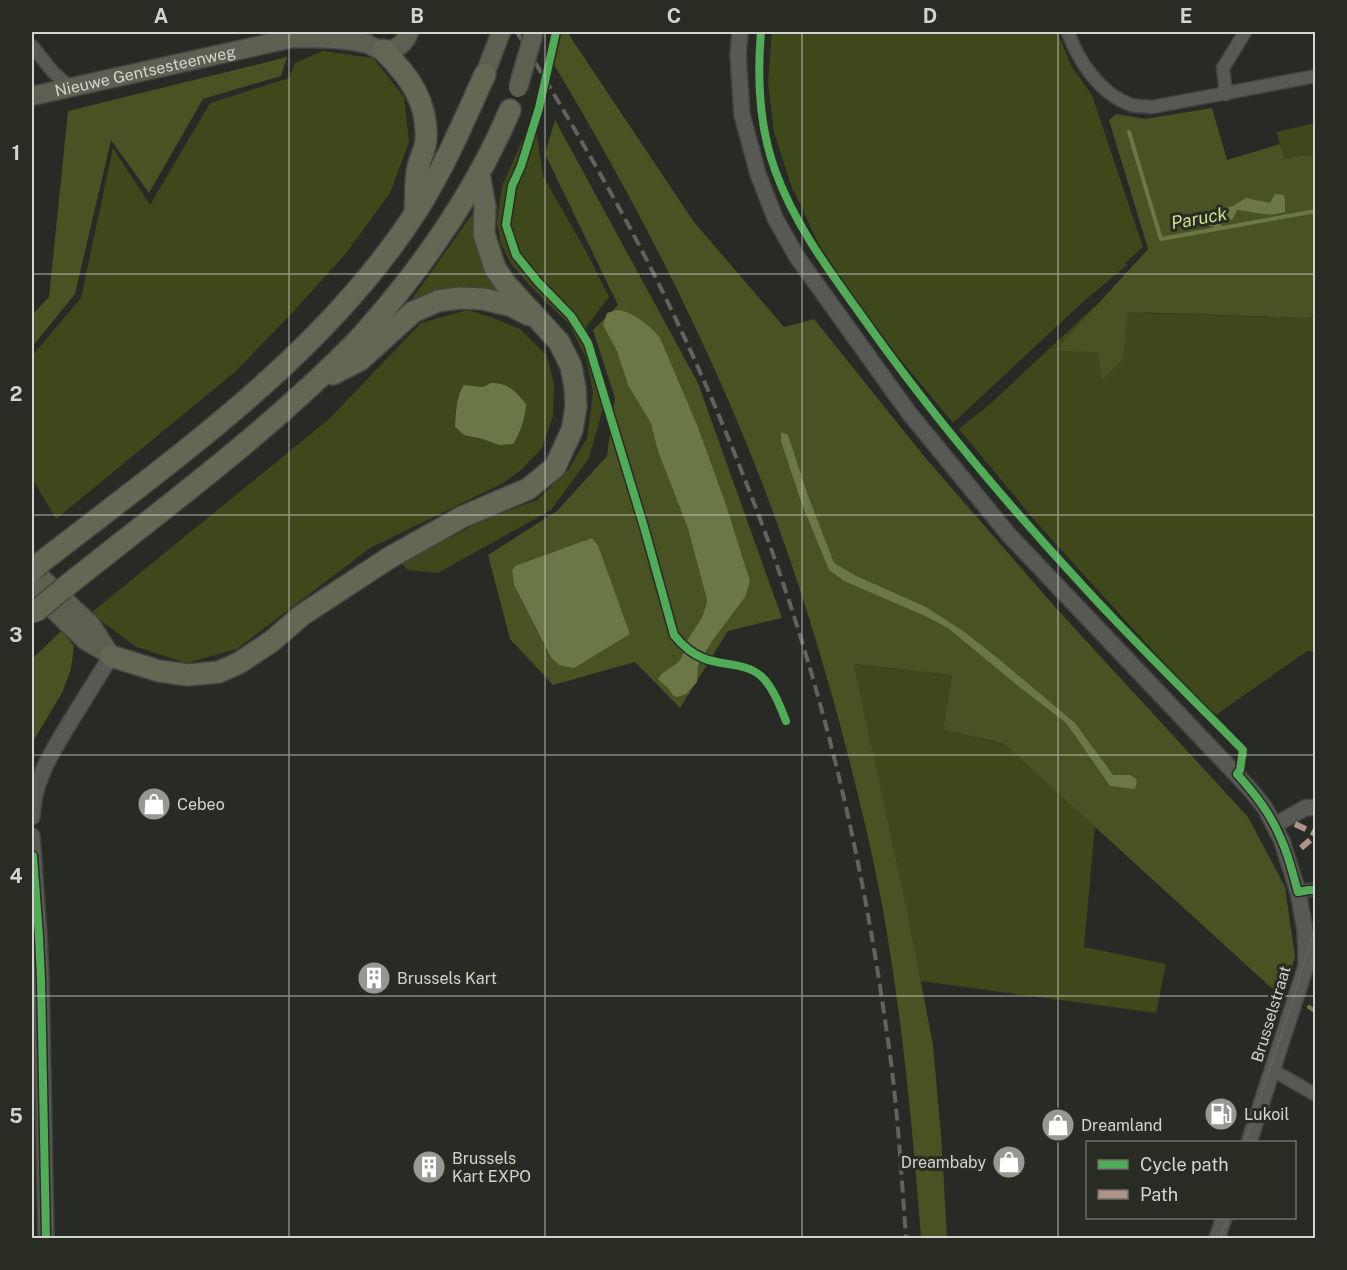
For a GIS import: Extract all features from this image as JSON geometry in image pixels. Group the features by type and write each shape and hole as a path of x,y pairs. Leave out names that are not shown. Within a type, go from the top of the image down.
{"highway":[{"path":"371,42 408,77 419,95 426,140 418,167 415,213"},
{"path":"33,568 203,435 258,389 324,326 367,279 415,213 449,154 485,74"},
{"path":"33,613 264,429 359,339 405,285 443,231 479,173 510,110"},
{"path":"111,656 159,671 188,675 219,672 239,663 272,641 302,615 388,558 462,517 528,489 555,467 572,430 576,407 571,366 559,342 505,284 495,267 484,234 485,207 479,173"},
{"path":"311,386 360,360 413,312 438,301 460,298 483,299 512,306 539,320"}],"main road":[{"path":"371,42 394,48 403,43 409,32"},
{"path":"485,74 501,32"},
{"path":"510,110 534,32"},
{"name":"Nieuwe Gentsesteenweg","path":"32,96 300,35 371,42"},
{"path":"33,568 91,625 111,656"},
{"path":"32,589 85,640 111,656"}],"street":[{"name":"Brusselstraat","path":"741,32 738,55 742,115 758,174 775,218 796,256 909,413 1010,535 1250,789 1275,825 1298,892 1305,930 1306,966 1250,1141"},
{"path":"1068,32 1072,45 1093,76 1110,94 1131,105 1152,107 1316,76"},
{"path":"1226,94 1223,68 1245,32"},
{"path":"32,46 53,72 70,87"},
{"path":"32,816 36,787 44,768 111,656"},
{"path":"1275,825 1305,808 1316,807"},
{"path":"32,836 41,980 46,1239"},
{"path":"1298,892 1316,890"},
{"path":"1272,1071 1316,1095"},
{"path":"1216,1239 1224,1219"}],"shaded area":[{"path":"561,32 567,32 694,222 784,327 814,319 923,455 1055,607 1248,817 1285,887 1295,957 1289,977 1277,993 1003,743 943,730 952,675 854,664 907,910 933,1045 947,1238 921,1238 902,1040 881,902 850,763 795,576 763,485 707,352 645,226 553,63"},
{"path":"772,32 1057,32 1072,67 1092,95 1143,247 1125,263 1127,265 1083,302 953,423 876,330 819,245 791,185 774,132 768,83"},
{"path":"323,51 373,58 404,97 409,142 390,193 347,252 235,372 56,519 32,478 32,356 81,298 113,148 150,205 210,103 289,78 295,63"},
{"path":"287,57 281,76 203,99 149,193 111,140 75,294 32,347 32,315 49,297 68,111"},
{"path":"1212,108 1227,160 1280,144 1285,158 1315,154 1315,314 1308,318 1128,312 1123,359 1102,380 1098,352 1055,351 1148,249 1109,120 1116,114 1145,119"},
{"path":"534,115 543,176 609,297 586,327 602,380 605,401 589,458 551,510 438,573 408,570 401,563 486,519 537,500 569,469 587,438 593,392 586,358 569,324 511,264 501,244 497,222 502,186"},
{"path":"555,120 698,383 782,618 728,631 680,708 635,662 553,685 510,639 488,555 557,511 607,456 615,398 593,330 618,305 545,154","holes":["592,538 598,545 630,634 550,657 514,585 512,571"]},
{"path":"1315,123 1315,154 1285,158 1276,132"},
{"path":"1275,194 1284,195 1285,212 1267,214 1237,210 1232,220 1226,219 1219,228 1207,225 1206,215 1233,206 1246,198 1270,203"},
{"path":"478,206 508,294 479,287 434,290 412,299"},
{"path":"1151,254 1144,313 1308,318 1315,314 1315,652 1307,651 1213,717 1037,523 959,429 990,404"},
{"path":"467,310 520,329 547,356 554,384 553,416 542,448 521,470 503,483 370,548 237,649 187,663 136,647 91,613 329,419 421,323"},
{"path":"617,310 629,313 641,320 660,338 697,425 750,581 745,597 712,641 698,665 697,682 686,694 677,697 658,679 681,658 686,643 704,613 707,600 688,528 658,451 651,423 628,385 617,351 603,325 607,313"},
{"path":"491,383 503,384 526,404 522,425 513,444 499,445 464,435 455,427 458,400 464,385 483,387"},
{"path":"781,432 788,435 834,563 856,576 926,607 963,631 1075,723 1113,775 1130,775 1137,780 1135,789 1110,786 1065,722 948,628 844,581 829,570 803,507 781,441"},
{"path":"592,538 598,545 630,634 574,668 559,665 550,656 514,585 512,571 515,566"},
{"path":"61,631 74,646 71,669 62,693 32,743 32,659"},
{"path":"854,664 952,675 943,730 1003,743 1095,826 1084,947 1166,964 1156,1013 920,981"}],"waterway":[{"name":"Paruck","path":"1129,132 1161,239 1316,211"},
{"path":"1309,1007 1316,1012"}],"tram line":[{"path":"1245,1141 1292,1003 1316,923"},
{"path":"1220,1238 1228,1219"}],"railway":[{"path":"517,32 637,240 673,314 739,465 799,631 835,761 876,960 893,1080 906,1238"}],"marked path":[{"path":"1295,824 1316,834"},
{"path":"1301,848 1316,835"}],"cycle path":[{"path":"556,32 539,108 521,166 512,186 506,225 516,255 571,316 588,343 674,635 698,656 748,668 761,676 773,691 786,721"},
{"path":"761,32 760,102 765,136 784,192 817,252 896,363 1000,493 1103,608 1243,750 1240,770 1237,774 1262,805 1277,830 1298,892 1316,890"},
{"path":"33,856 41,980 46,1238"}],"place":[{"name":"Cebeo","path":"154,804"},
{"name":"Brussels Kart","path":"374,978"},
{"name":"Lukoil","path":"1221,1114"},
{"name":"Dreamland","path":"1058,1125"},
{"name":"Dreambaby","path":"1009,1162"},
{"name":"Brussels Kart EXPO","path":"429,1167"}]}
